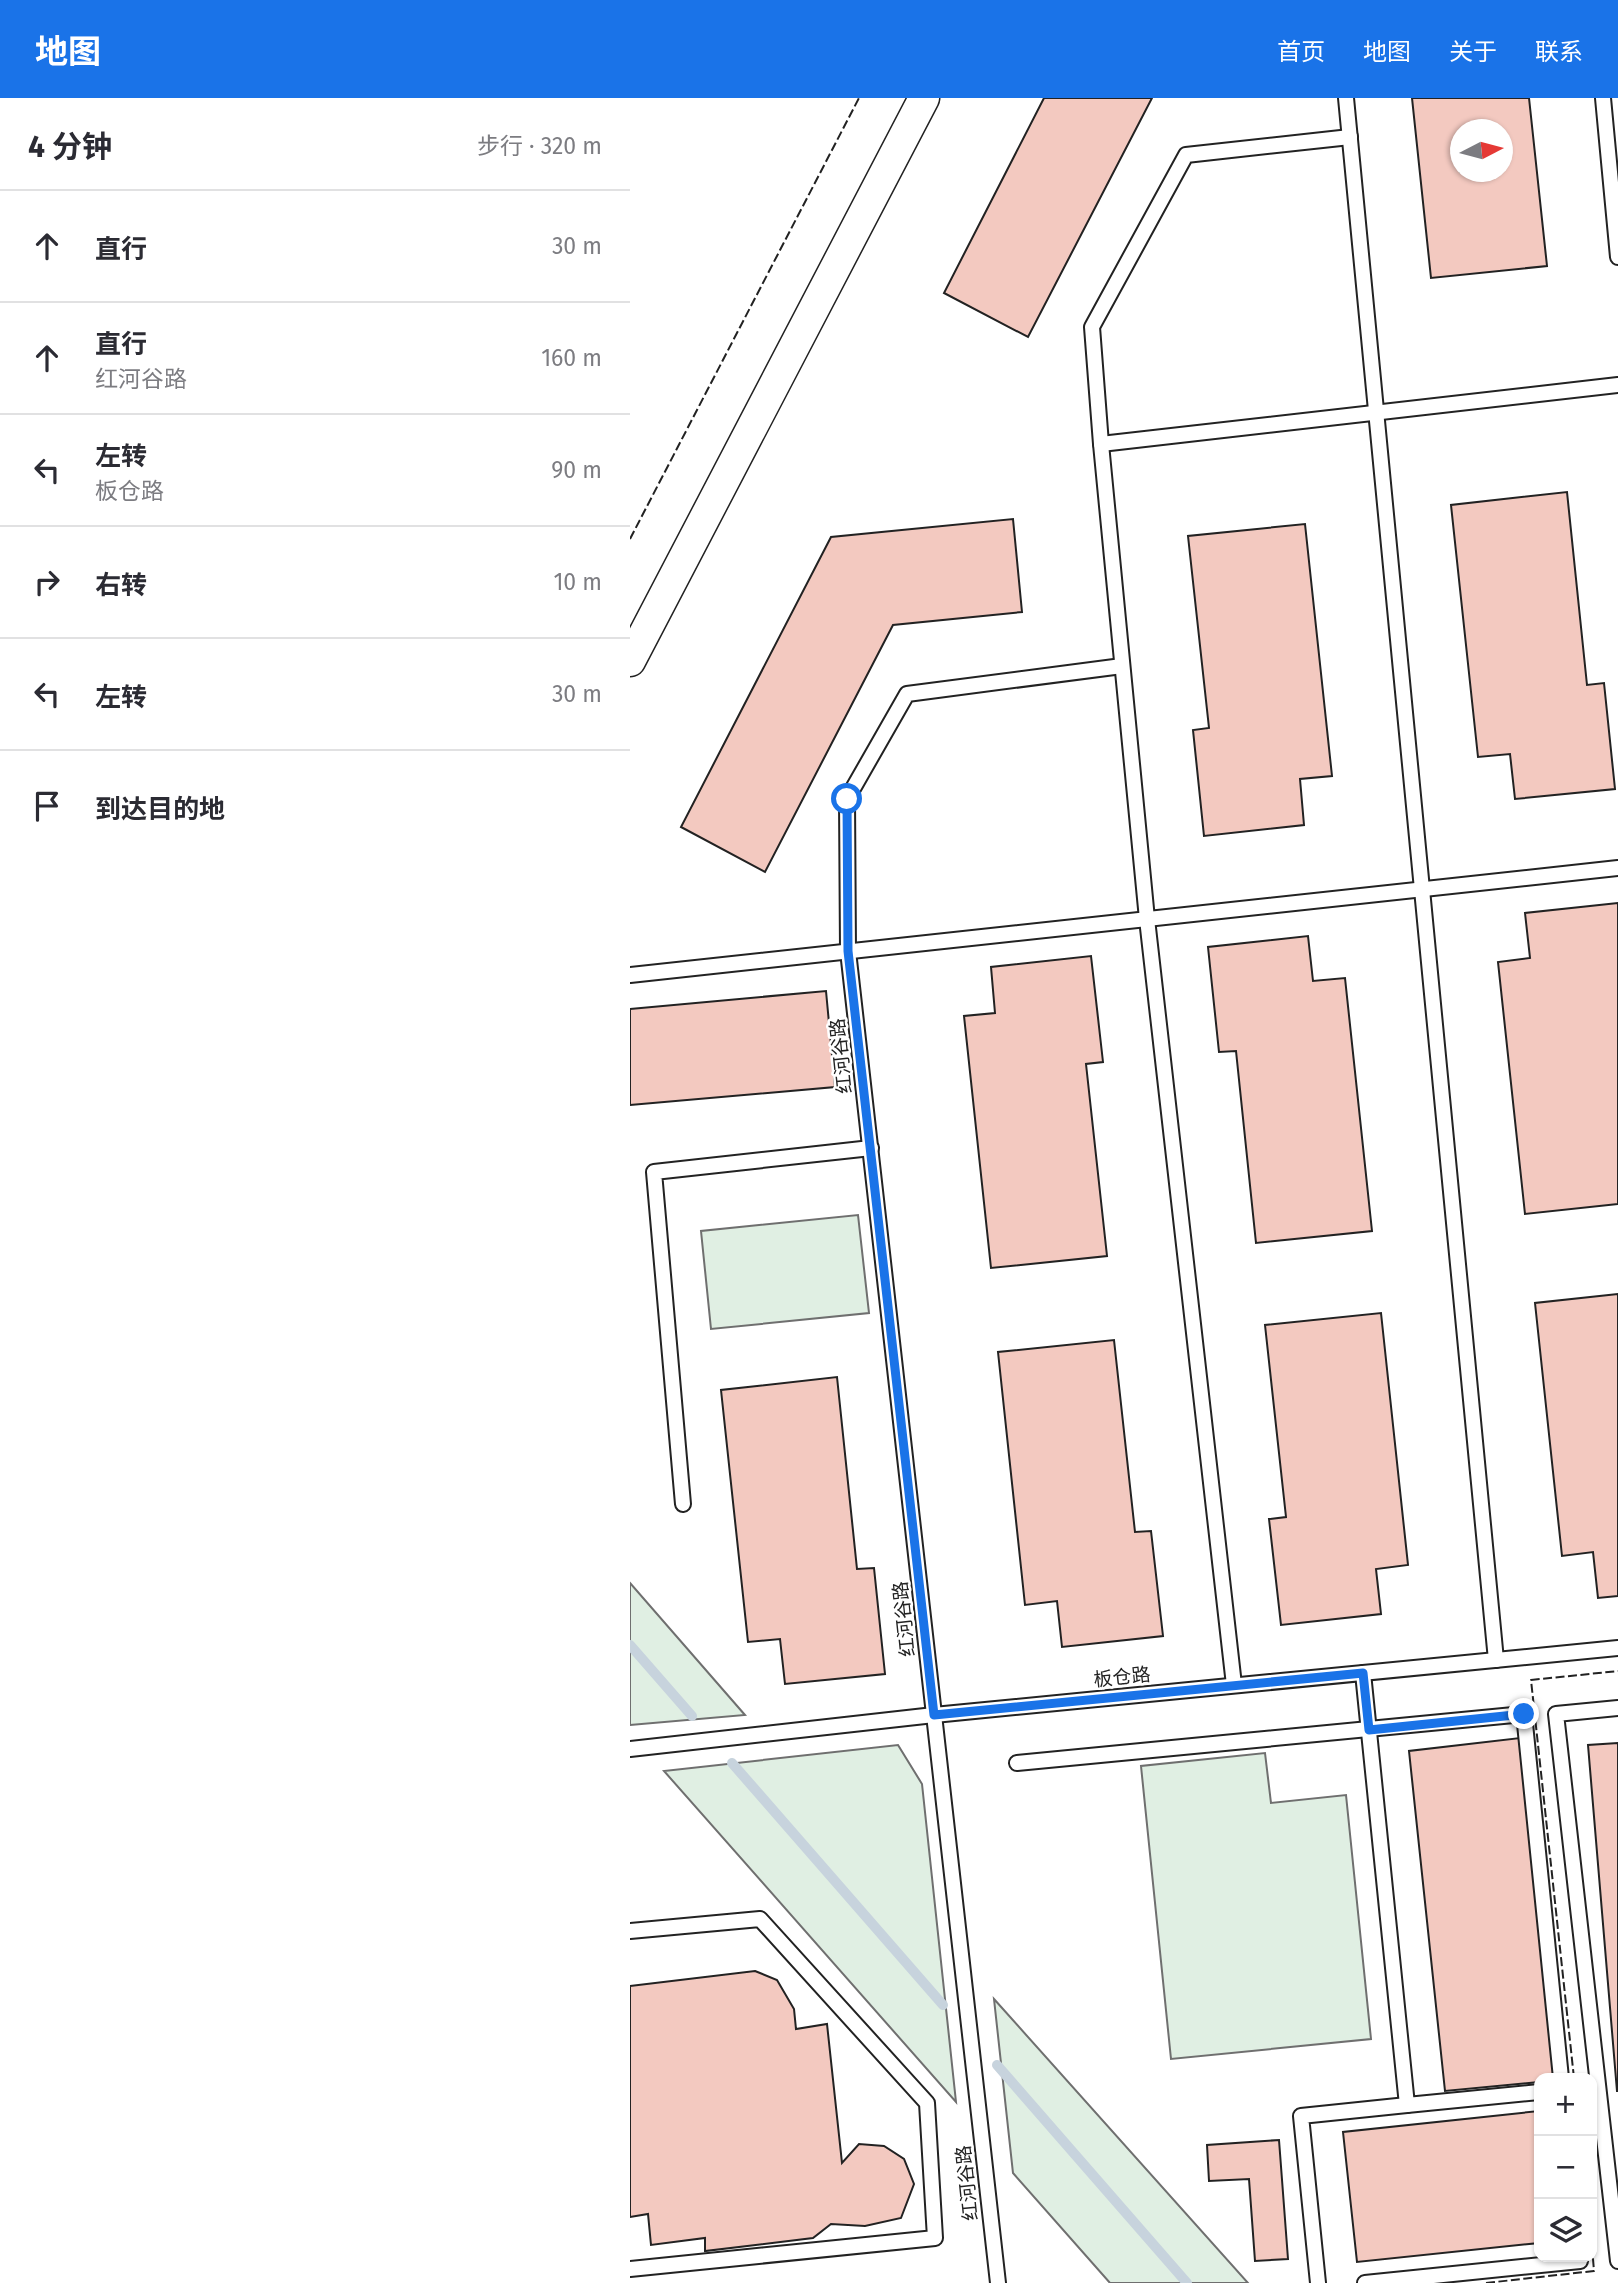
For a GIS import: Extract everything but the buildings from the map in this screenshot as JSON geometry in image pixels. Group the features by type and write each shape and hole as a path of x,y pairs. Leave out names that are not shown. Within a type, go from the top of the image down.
{"street":[{"path":"630,662 924,98"}],"lane":[{"path":"1346,98 1496,1660"},
{"path":"1603,98 1618,257"},
{"path":"1234,1685 1147,919 1092,327 1186,155 1350,137"},
{"path":"1101,444 1618,385"},
{"name":"红河谷路","path":"998,2283 848,951 847,799 907,694 1122,666"},
{"path":"630,975 1618,868"},
{"path":"683,1504 654,1172 870,1148"},
{"name":"板仓路","path":"630,1749 934,1715 1618,1648"},
{"path":"1363,1673 1407,2105"},
{"path":"1618,1708 1556,1714 1618,2262"},
{"path":"1017,1763 1524,1714 1560,2073"},
{"path":"630,1931 760,1919 927,2104 935,2238 630,2269"},
{"path":"1318,2283 1301,2116 1534,2092"},
{"path":"1365,2283 1570,2262"}],"green space":[{"path":"858,1215 869,1313 711,1329 701,1231"},
{"path":"630,1583 745,1715 630,1725"},
{"path":"898,1745 922,1784 956,2102 664,1771"},
{"path":"1265,1753 1271,1803 1346,1795 1371,2039 1171,2059 1141,1766"},
{"path":"994,1999 1248,2283 1110,2283 1013,2173"}],"waterway":[{"path":"630,1645 692,1716"},
{"path":"732,1763 943,2005"},
{"path":"997,2065 1187,2283"}],"fence":[{"path":"630,539 859,98"},
{"path":"1573,2073 1531,1680 1618,1671"},
{"path":"1486,2283 1594,2271 1593,2262"}],"route":[{"path":"847,799 848,951 934,1715 1363,1673 1369,1730 1524,1714"}]}
